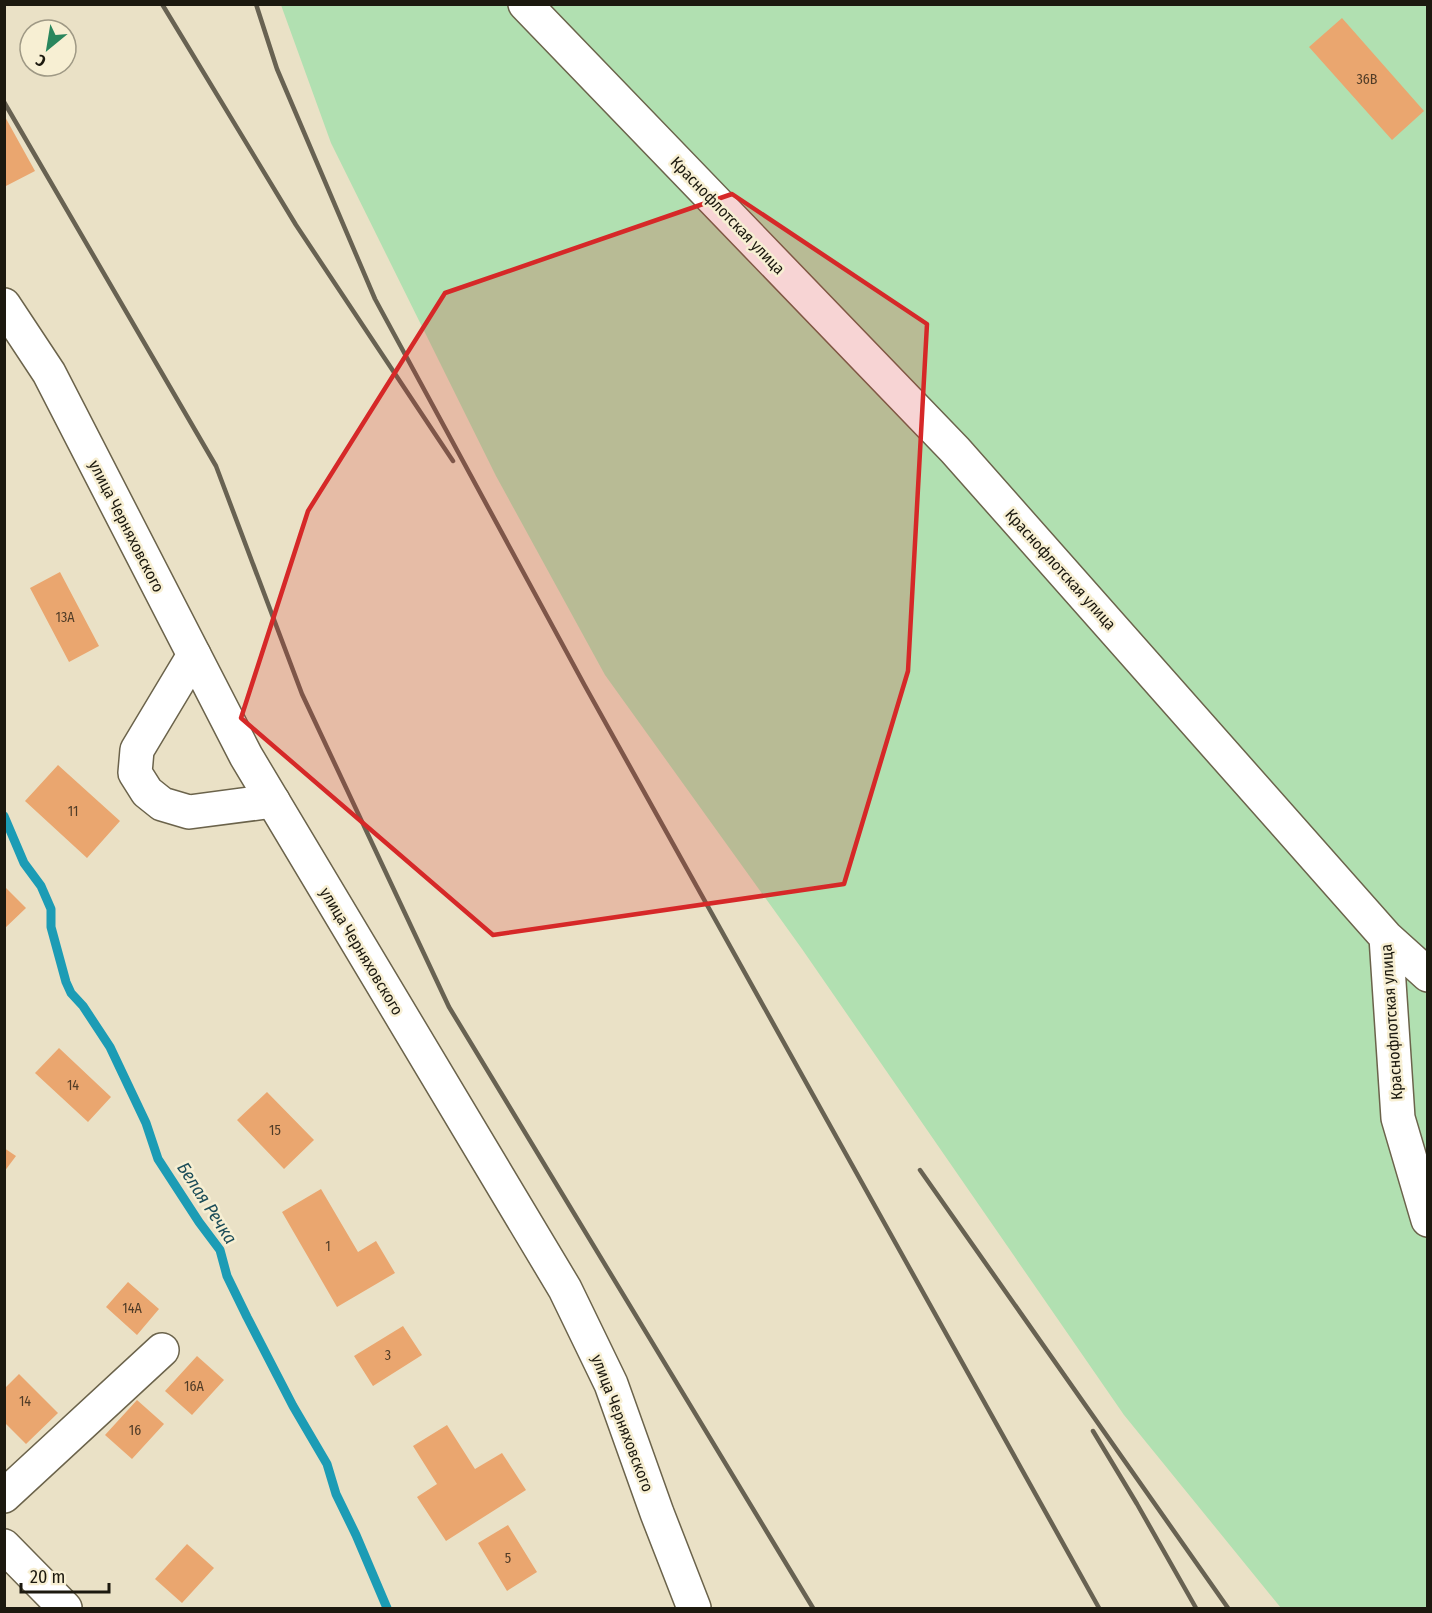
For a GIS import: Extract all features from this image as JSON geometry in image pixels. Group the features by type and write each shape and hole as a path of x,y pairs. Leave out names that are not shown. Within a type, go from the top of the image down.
{"street":[{"name":"Краснофлотская улица","path":"525,4 954,450 1386,937 1398,1118 1428,1220"},
{"name":"улица Черняховского","path":"4,305 48,373 246,756 566,1289 611,1384 694,1608"},
{"path":"194,655 137,750 135,773 147,792 162,804 189,812 273,801"},
{"path":"1386,937 1428,975"},
{"path":"4,1496 162,1350"},
{"path":"4,1546 65,1608"}],"highlighted area":[{"path":"732,194 927,324 908,671 844,884 493,935 241,718 308,511 445,293"}],"green space":[{"path":"281,5 1427,5 1427,1608 1281,1608 1124,1415 802,949 605,675 496,476 331,143"}],"building":[{"path":"1342,18 1424,111 1392,140 1309,47"},
{"path":"4,115 35,171 4,187"},
{"path":"60,572 99,646 69,662 30,588"},
{"path":"58,765 120,821 87,858 25,801"},
{"path":"4,886 26,908 4,929"},
{"path":"59,1048 111,1097 88,1122 35,1073"},
{"path":"267,1092 314,1140 284,1169 237,1120"},
{"path":"4,1148 16,1156 4,1172"},
{"path":"321,1189 358,1252 376,1241 395,1273 337,1307 282,1212"},
{"path":"128,1282 159,1309 137,1335 106,1307"},
{"path":"403,1326 422,1355 373,1386 354,1356"},
{"path":"197,1356 224,1380 192,1415 165,1391"},
{"path":"19,1374 58,1413 26,1444 4,1422 4,1389"},
{"path":"137,1400 164,1424 132,1459 105,1435"},
{"path":"447,1425 475,1469 502,1453 526,1490 446,1541 417,1497 437,1484 413,1446"},
{"path":"508,1525 537,1572 507,1591 478,1543"},
{"path":"187,1544 214,1568 182,1603 155,1579"}],"waterway":[{"name":"Белая Речка","path":"4,816 24,863 41,886 51,909 51,927 71,993 83,1006 110,1047 146,1123 158,1159 220,1250 227,1276 247,1317 293,1406 327,1464 336,1494 387,1608"}],"railway":[{"path":"162,4 296,225 453,461"},
{"path":"256,4 277,69 375,299 585,686 1099,1608"},
{"path":"4,102 216,466 302,694 449,1007 813,1608"},
{"path":"920,1170 1228,1608"},
{"path":"1093,1431 1196,1608"}]}
